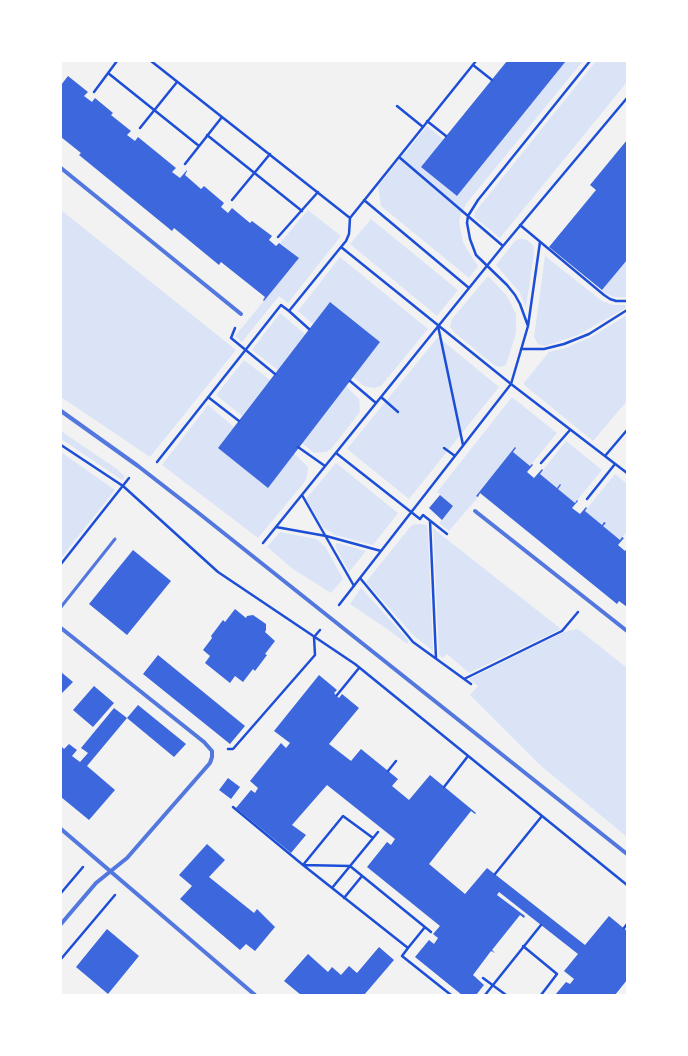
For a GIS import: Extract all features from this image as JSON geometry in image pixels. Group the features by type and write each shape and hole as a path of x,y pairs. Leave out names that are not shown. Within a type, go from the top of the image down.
{"street":[{"path":"61,168 241,314"},
{"path":"61,411 148,473 627,854"},
{"path":"475,511 627,631"},
{"path":"61,628 204,742 212,751 210,763 128,858 96,883 61,924"},
{"path":"61,829 254,995"}],"lane":[{"path":"61,607 116,539"}],"path":[{"path":"94,92 117,61"},
{"path":"151,61 350,218"},
{"path":"289,311 346,241 349,234 350,218 476,61"},
{"path":"528,326 515,295 507,285 476,255 470,239 467,223 468,216 483,194 590,61"},
{"path":"473,65 492,80"},
{"path":"108,73 199,146"},
{"path":"140,128 177,82"},
{"path":"252,556 520,225 627,98"},
{"path":"397,106 423,127"},
{"path":"185,164 222,117"},
{"path":"428,121 446,136"},
{"path":"207,135 302,211"},
{"path":"232,200 270,154"},
{"path":"399,157 503,246"},
{"path":"278,237 318,192"},
{"path":"364,200 469,288"},
{"path":"520,225 604,295 616,301 627,301"},
{"path":"212,751 233,749 315,655 314,637 511,384 528,326 540,242"},
{"path":"341,247 511,384 627,473"},
{"path":"148,473 281,305 309,329"},
{"path":"521,349 544,349 564,344 589,334 627,310"},
{"path":"241,314 231,338 275,374"},
{"path":"438,326 463,445"},
{"path":"350,381 376,403"},
{"path":"208,396 238,421"},
{"path":"381,398 398,412"},
{"path":"541,463 570,430"},
{"path":"605,456 627,430"},
{"path":"61,445 123,486 218,572 359,668 627,885"},
{"path":"298,447 325,466"},
{"path":"444,448 455,456"},
{"path":"336,452 420,519 423,515 447,534"},
{"path":"588,499 615,464"},
{"path":"61,564 123,486"},
{"path":"302,495 354,586"},
{"path":"430,521 436,658"},
{"path":"276,527 326,536 381,551"},
{"path":"360,578 413,642 471,684"},
{"path":"464,679 562,630 588,600"},
{"path":"336,695 359,668"},
{"path":"444,787 468,756"},
{"path":"388,771 396,761"},
{"path":"233,807 303,865 408,948"},
{"path":"303,865 343,816 373,838"},
{"path":"496,874 542,816"},
{"path":"332,888 378,832"},
{"path":"61,893 92,856"},
{"path":"303,865 350,866 431,932"},
{"path":"344,898 362,876"},
{"path":"61,959 124,884"},
{"path":"624,928 627,924"},
{"path":"485,995 541,925"},
{"path":"425,927 402,956 451,995"},
{"path":"523,946 557,974 541,995"},
{"path":"483,978 506,995"}],"shaded area":[{"path":"566,61 583,61 466,204 461,214 459,221 463,242 478,266 469,278 381,206 378,186 427,126 444,140 421,167 457,196"},
{"path":"596,61 627,61 627,82 500,238 474,217 475,212"},
{"path":"61,210 236,350 150,457 61,397"},
{"path":"308,210 341,236 288,303 279,296 242,342 235,336 299,258 280,243"},
{"path":"371,219 458,290 437,316 350,244"},
{"path":"520,239 527,240 534,247 526,308 520,293 496,265 515,241"},
{"path":"545,256 602,301 613,305 625,305 627,307 578,335 545,346 538,344 534,337"},
{"path":"340,257 428,329 381,386 375,388 364,386 353,377 380,342 330,302 313,324 298,311"},
{"path":"627,260 627,297 614,297 604,293 602,290"},
{"path":"488,276 507,296 516,314 516,333 506,365 500,367 494,365 455,333 450,327 452,319"},
{"path":"280,313 305,334 278,370 252,350"},
{"path":"627,315 627,401 593,441 523,384 549,352 565,348 591,337"},
{"path":"438,337 499,387 409,499 347,449"},
{"path":"244,360 270,380 242,416 216,395"},
{"path":"346,386 359,399 360,412 331,449 326,452 314,453 302,443"},
{"path":"512,397 557,433 530,466 513,452 514,449 476,495 478,497 449,531 439,523 453,506 437,492"},
{"path":"208,405 234,427 218,448 268,487 294,453 308,467 307,477 303,484 258,538 162,465"},
{"path":"61,431 117,469 125,477 122,480 61,439"},
{"path":"566,441 602,470 575,503 558,489 559,486 557,488 540,474"},
{"path":"61,452 115,490 61,558"},
{"path":"336,463 398,513 373,545 335,535 323,527 306,499"},
{"path":"615,474 627,484 627,531 620,540 603,526 605,522 602,525 585,511"},
{"path":"414,524 427,525 428,531 433,651 414,636 366,582"},
{"path":"433,528 561,629 469,673 447,654 443,658 439,655"},
{"path":"280,532 316,539 325,546 343,579 331,593 293,569 267,547"},
{"path":"337,543 366,551 349,572 335,546"},
{"path":"361,588 409,641 407,644 350,604"},
{"path":"578,629 627,668 627,837 540,765 470,695 478,686 469,679 564,632"}],"building":[{"path":"507,61 566,61 457,196 421,167"},
{"path":"68,76 88,92 84,96 92,102 95,98 113,113 111,115 131,131 127,135 135,141 138,137 176,168 172,172 180,178 187,170 185,175 201,189 204,186 224,203 221,207 228,213 232,208 250,223 252,221 272,236 269,240 276,246 279,243 299,258 264,301 263,300 265,297 221,262 219,265 174,228 172,231 79,155 81,153 61,137 61,85"},
{"path":"627,140 627,260 602,290 549,247 596,190 590,185"},
{"path":"330,302 380,342 268,488 218,448"},
{"path":"515,447 516,448 513,452 530,466 532,464 533,465 527,472 534,478 542,469 543,470 540,474 557,488 560,484 561,485 558,489 575,503 577,500 578,501 572,508 580,514 586,507 587,508 585,511 602,525 604,522 606,523 603,526 620,540 622,537 624,538 618,545 625,551 627,549 627,607 619,601 617,604 480,493 478,497 476,496"},
{"path":"440,495 453,506 442,520 429,508"},
{"path":"133,550 171,581 127,635 89,604"},
{"path":"235,609 246,618 247,616 253,615 266,624 265,632 275,641 255,671 253,669 243,682 235,676 230,683 205,663 210,656 203,650 223,620 225,622"},
{"path":"158,655 245,726 230,744 143,674"},
{"path":"61,672 73,682 61,694"},
{"path":"319,675 337,690 334,693 339,698 342,694 359,708 329,744 351,761 361,749 398,779 392,786 409,800 430,775 476,813 475,814 471,811 429,864 465,894 487,868 585,945 609,916 627,931 627,980 615,995 555,995 566,982 570,984 574,979 564,971 578,954 499,892 497,895 525,916 524,918 520,915 492,950 495,953 491,951 473,975 484,985 476,995 462,995 415,957 429,940 434,944 438,938 433,934 440,926 367,867 387,842 391,845 395,839 327,785 292,825 306,835 291,853 236,808 251,790 255,793 258,788 250,781 281,743 286,748 290,743 274,731"},
{"path":"94,686 114,703 93,727 73,710"},
{"path":"138,705 186,744 174,757 127,718"},
{"path":"114,708 127,718 87,766 115,790 89,820 61,797 61,746 64,749 69,744 77,750 72,756 80,762 88,753 81,748"},
{"path":"228,778 240,787 231,799 219,790"},
{"path":"207,844 225,860 209,877 254,913 257,909 275,927 255,951 246,944 240,950 180,899 192,886 179,875"},
{"path":"107,929 139,956 108,994 76,967"},
{"path":"379,947 394,960 364,995 301,995 284,981 308,954 328,972 332,967 341,975 349,966 357,973"}]}
